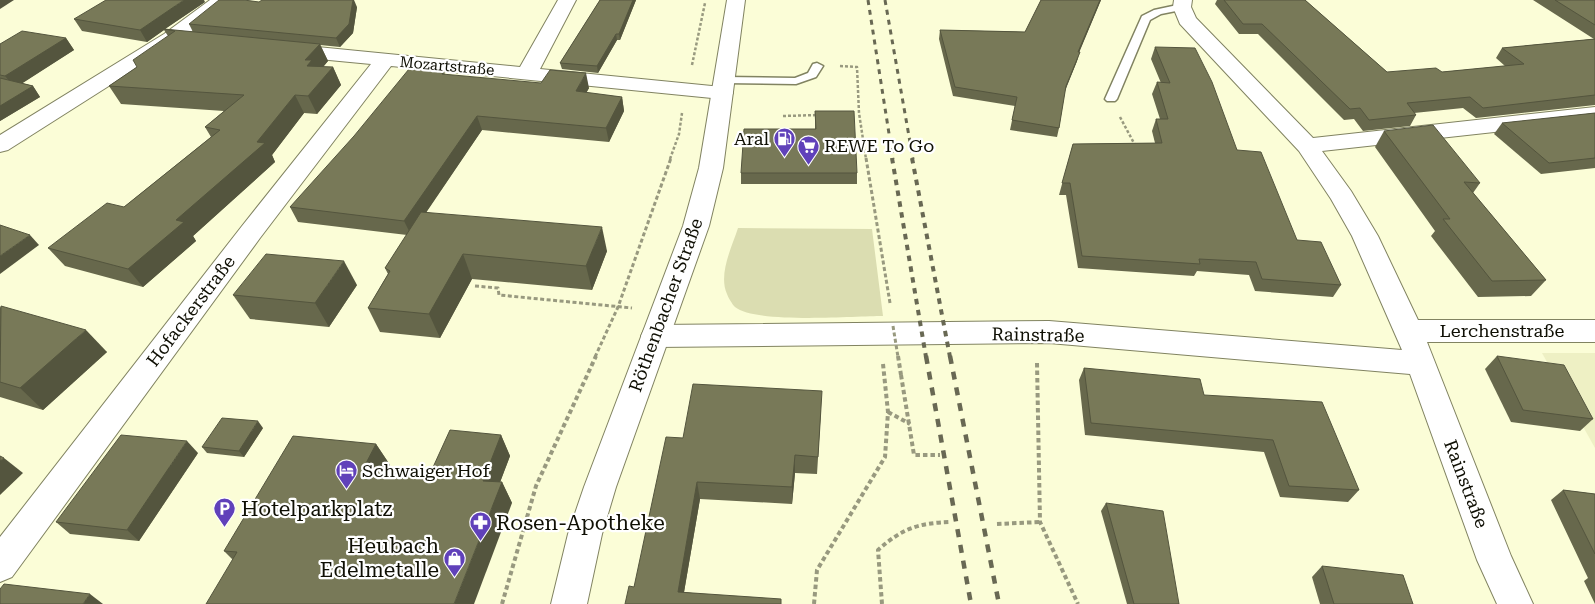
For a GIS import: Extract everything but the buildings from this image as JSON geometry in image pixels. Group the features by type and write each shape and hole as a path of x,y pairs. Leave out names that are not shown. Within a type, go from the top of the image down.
{"street":[{"path":"0,145 171,38 222,0"},
{"path":"527,73 567,0"},
{"name":"Röthenbacher Straße","path":"568,604 588,524 696,226 711,168 736,0"},
{"name":"Rainstraße","path":"1182,3 1188,20 1307,146 1342,197 1365,236 1409,331 1494,560 1515,604"},
{"path":"171,38 200,41"},
{"name":"Mozartstraße","path":"268,48 687,89 723,86"},
{"name":"Hofackerstraße","path":"0,564 251,232 385,60"},
{"path":"1307,146 1595,114"},
{"name":"Rainstraße","path":"660,323 1049,332 1420,362"},
{"name":"Lerchenstraße","path":"1409,331 1595,331"}],"lane":[{"path":"1111,99 1146,18 1182,3"},
{"path":"723,86 796,81 812,76 817,66"}],"path":[{"path":"502,604 536,486 618,307 679,134 705,0"},
{"path":"817,66 858,67 859,113 890,307"},
{"path":"1111,99 1138,150"},
{"path":"783,116 821,115"},
{"path":"475,286 498,288 499,295 618,307 660,323"},
{"path":"892,316 914,456 940,455"},
{"path":"1038,367 1038,484 1040,522 1078,604"},
{"path":"814,604 817,570 885,457 888,412 885,378"},
{"path":"888,412 910,424"},
{"path":"882,604 878,550 897,532 925,522 951,522"},
{"path":"997,524 1040,522"}],"shaded area":[{"path":"738,228 872,229 883,316 806,318 763,316 735,307 727,294 724,278 727,261"},
{"path":"1542,353 1595,353 1595,448"}],"railway":[{"path":"868,0 893,159"},
{"path":"885,0 913,159"},
{"path":"892,158 926,357"},
{"path":"912,158 950,357"},
{"path":"926,356 971,604"},
{"path":"950,356 999,604"}],"place":[{"name":"Aral","path":"785,158"},
{"name":"REWE To Go","path":"808,165"},
{"name":"Schwaiger Hof","path":"346,490"},
{"name":"Hotelparkplatz","path":"225,528"},
{"name":"Rosen-Apotheke","path":"480,542"},
{"name":"Heubach Edelmetalle","path":"455,577"}]}
